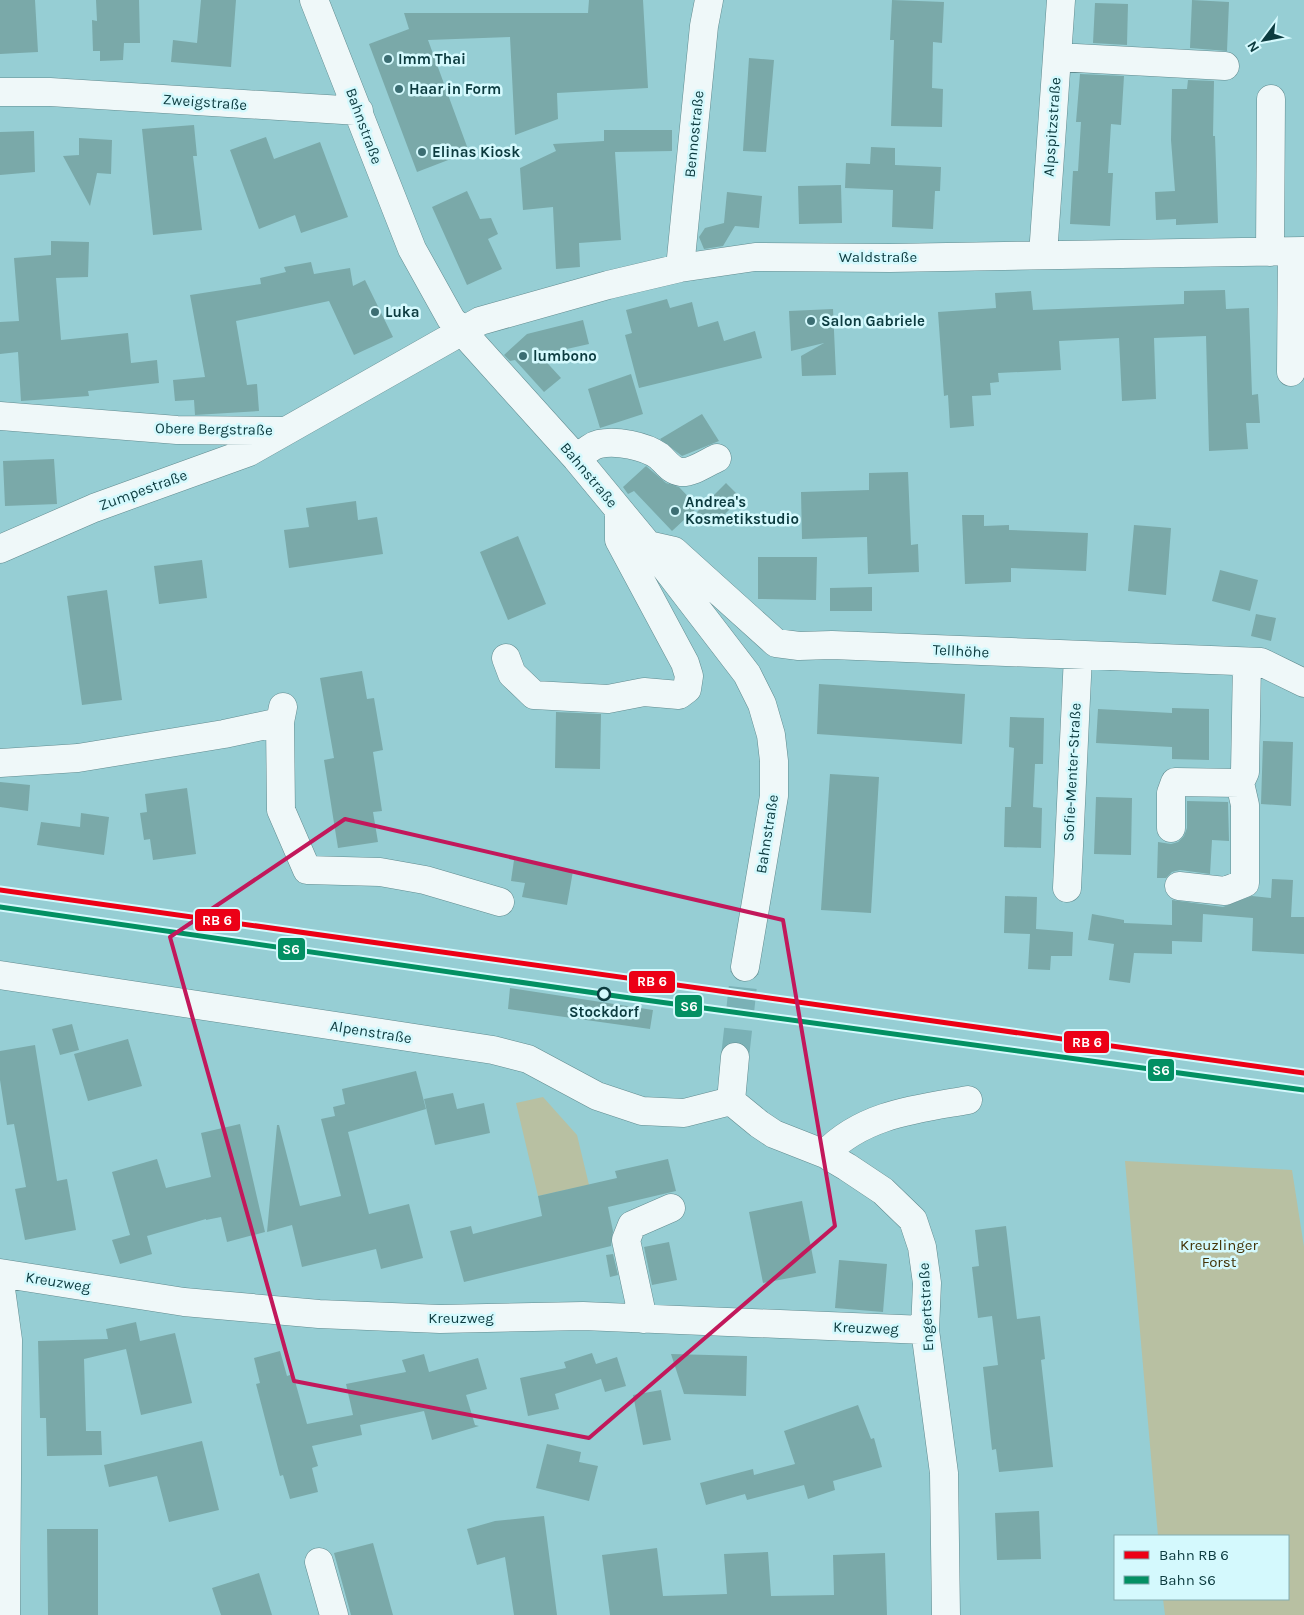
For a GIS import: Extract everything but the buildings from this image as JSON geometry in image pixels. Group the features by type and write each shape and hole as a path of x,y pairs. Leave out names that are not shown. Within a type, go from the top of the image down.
{"street":[{"name":"Bahnstraße","path":"314,0 359,111 384,182 412,249 441,304 462,331 577,459 648,545 747,674 762,704 771,735 774,761 774,796 745,967"},
{"name":"Bennostraße","path":"680,268 704,26 709,0"},
{"name":"Alpspitzstraße","path":"1043,255 1061,0"},
{"path":"1057,57 1225,66"},
{"name":"Zweigstraße","path":"0,92 50,92 359,111"},
{"path":"1271,99 1288,251 1291,372"},
{"name":"Waldstraße","path":"462,331 480,321 511,310 680,268 755,256 890,258 1288,251"},
{"name":"Obere Bergstraße","path":"0,416 177,430 284,431 462,331"},
{"name":"Zumpestraße","path":"0,549 94,508 249,452 284,431"},
{"path":"577,459 598,444 616,442 644,449 659,456 674,471 690,471 716,458"},
{"path":"506,658 512,674 534,695 608,698 644,692 679,695 688,689 689,676 685,663 619,540 620,511"},
{"name":"Tellhöhe","path":"648,545 674,551 776,643 799,646 832,645 1261,662 1304,683"},
{"name":"Sofie-Menter-Straße","path":"1067,888 1078,656"},
{"path":"1179,886 1225,891 1245,883 1245,805 1240,783 1245,772 1247,662"},
{"path":"0,763 78,758 281,715 281,810 307,870 380,872 425,880 500,902"},
{"path":"1171,828 1171,793 1175,782 1240,783"},
{"name":"Alpenstraße","path":"0,976 493,1050 528,1059 597,1096 642,1111 684,1113 731,1101"},
{"path":"731,1101 735,1057"},
{"path":"825,1154 838,1140 891,1114 968,1100"},
{"name":"Engertstraße","path":"731,1101 774,1134 825,1154 883,1191 913,1220 922,1247 926,1274 925,1330 944,1473 946,1615"},
{"path":"642,1319 626,1240 632,1225 670,1208"},
{"name":"Kreuzweg","path":"0,1273 184,1302 319,1314 440,1319 583,1316 925,1330"},
{"path":"0,1282 8,1340 3,1494 6,1615"},
{"path":"319,1562 334,1615"}],"highlighted area":[{"path":"345,819 783,920 835,1226 589,1438 294,1381 170,937"}],"green space":[{"path":"543,1097 577,1135 589,1185 538,1196 516,1103"},
{"name":"Kreuzlinger Forst","path":"1125,1161 1292,1170 1304,1247 1304,1615 1165,1615 1163,1600 1289,1600 1289,1535 1158,1535"}],"tunnel":[{"path":"735,1057 745,967"}],"transit line":[{"path":"0,890 1304,1073"}],"rail line":[{"name":"S6","path":"0,907 623,997 1304,1090"}],"place":[{"name":"Imm Thai","path":"388,59"},
{"name":"Haar in Form","path":"399,89"},
{"name":"Elinas Kiosk","path":"422,152"},
{"name":"Luka","path":"375,312"},
{"name":"Salon Gabriele","path":"811,321"},
{"name":"lumbono","path":"523,356"},
{"name":"Andrea's Kosmetikstudio","path":"675,511"},
{"name":"Stockdorf","path":"604,994"}]}
